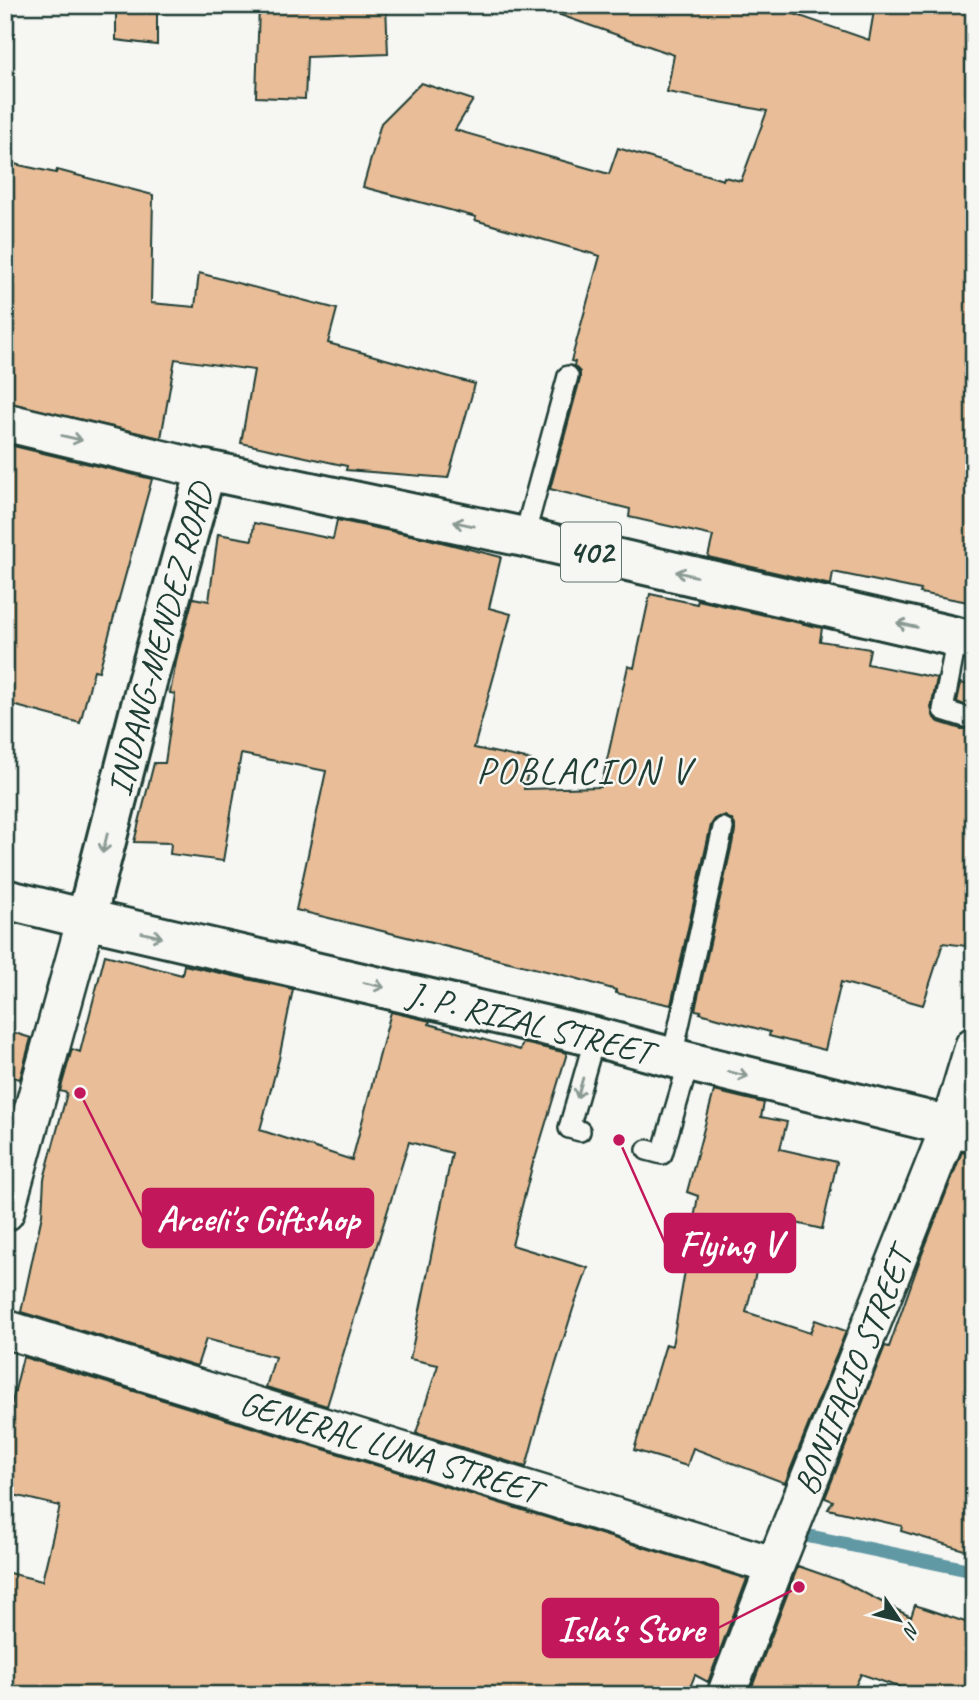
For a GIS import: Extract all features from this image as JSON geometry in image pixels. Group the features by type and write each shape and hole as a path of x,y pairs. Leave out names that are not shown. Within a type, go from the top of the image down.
{"main road":[{"name":"INDANG-MENDEZ ROAD","path":"86,919 147,682 206,470 524,537 965,638"},
{"name":"J. P. RIZAL STREET","path":"5,899 595,1037 962,1129"}],"street":[{"path":"5,422 206,470"},
{"path":"5,1212 86,919"},
{"name":"BONIFACIO STREET","path":"726,1695 775,1566 962,1129 974,1046"},
{"name":"GENERAL LUNA STREET","path":"5,1329 775,1566"}],"lane":[{"path":"524,537 568,376"},
{"path":"965,638 943,710 965,717"},
{"path":"647,1150 662,1154 723,828"},
{"path":"580,1131 569,1128 595,1037"}],"building":[{"path":"116,5 157,5 157,45 116,40"},
{"path":"333,5 386,5 388,54 307,57 305,99 256,97 259,6 334,8"},
{"path":"550,5 797,5 794,14 869,40 875,5 924,14 926,5 974,5 974,603 833,572 831,585 708,557 713,536 629,517 630,509 550,489 580,379 575,362 571,361 600,256 475,220 476,217 363,187 381,123 421,83 473,100 455,130 609,174 618,148 723,180 724,177 741,181 767,111 667,92 674,55 549,11"},
{"path":"5,162 56,173 57,170 153,195 151,303 195,307 199,273 337,309 328,343 475,384 448,478 346,470 347,466 241,443 254,370 175,359 161,438 5,402"},
{"path":"5,444 152,479 99,671 94,670 80,723 5,703"},
{"path":"337,520 501,557 489,608 511,614 474,748 531,760 524,789 601,787 628,666 634,668 650,594 697,604 698,600 822,628 820,641 870,649 867,664 937,678 931,708 934,718 961,729 974,725 974,920 966,946 943,943 923,1005 841,982 825,1050 769,1036 770,1032 695,1010 735,831 732,820 725,816 715,819 711,825 671,1005 616,993 616,990 575,978 296,910 326,771 241,754 223,861 170,854 171,843 134,842 154,763 165,763 175,694 170,693 177,657 193,598 209,601 218,534 252,540 254,523 333,539"},
{"path":"961,683 974,686 974,709 957,702"},
{"path":"105,955 182,975 184,965 293,989 279,1059 260,1130 352,1160 391,1012 430,1021 429,1024 520,1050 523,1043 567,1053 534,1159 512,1245 588,1268 542,1408 526,1467 416,1433 438,1365 410,1359 452,1153 409,1142 327,1406 266,1387 275,1357 206,1339 197,1366 21,1312 42,1215 44,1179 67,1093 60,1091 72,1049 80,1052"},
{"path":"5,1030 31,1038 20,1079 5,1075"},
{"path":"714,1091 764,1103 761,1117 787,1122 780,1149 837,1162 822,1229 770,1217 746,1312 810,1333 815,1320 846,1331 785,1483 693,1448 687,1466 634,1450 666,1344 672,1346 698,1196 687,1192"},
{"path":"962,1152 974,1153 974,1553 901,1531 902,1526 828,1509 833,1501 825,1498 885,1346 889,1347"},
{"path":"23,1357 747,1579 708,1682 695,1675 687,1695 5,1695 5,1572 42,1581 60,1506 5,1493 5,1431"},
{"path":"798,1566 841,1581 911,1617 915,1605 974,1625 974,1695 922,1695 861,1674 851,1695 749,1695"}],"waterway":[{"path":"808,1536 974,1571"}],"place":[{"name":"Arceli's Giftshop","path":"80,1093"},
{"name":"Flying V","path":"619,1140"},
{"name":"Isla's Store","path":"799,1587"}],"district":[{"name":"POBLACION V","path":"584,770"}]}
